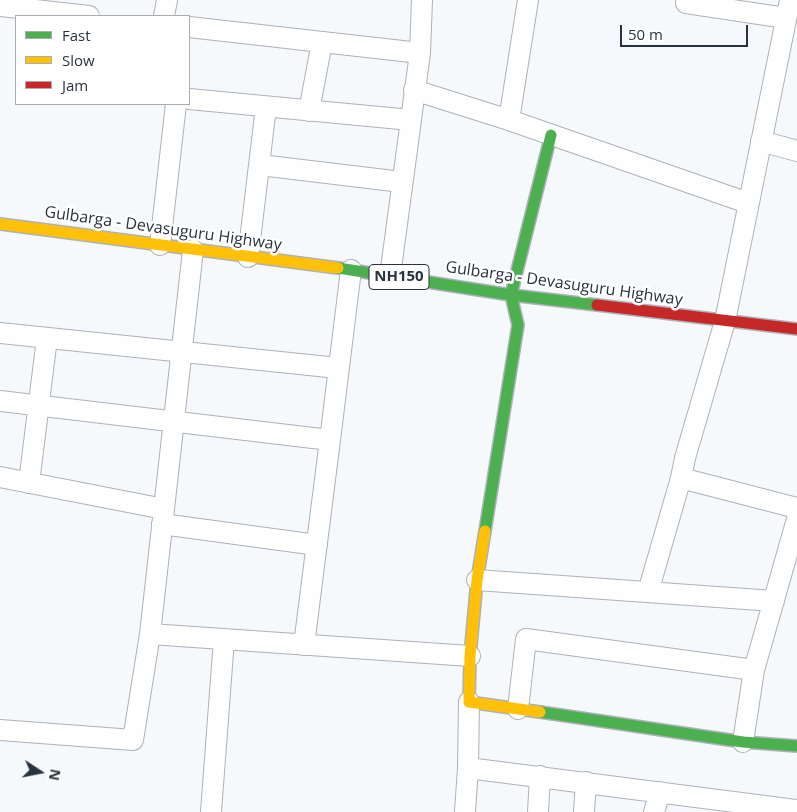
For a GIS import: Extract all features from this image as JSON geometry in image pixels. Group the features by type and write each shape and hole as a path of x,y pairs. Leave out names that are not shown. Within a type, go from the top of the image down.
{"main road":[{"path":"551,135 511,295 518,325 477,580 470,656 469,702 743,742 797,746"},
{"name":"Gulbarga - Devasuguru Highway","path":"0,224 351,270 511,295 797,329"}],"street":[{"path":"164,15 167,0"},
{"path":"390,276 420,53 422,0"},
{"path":"509,120 528,0"},
{"path":"648,592 725,321 788,9 681,1"},
{"path":"0,6 63,7 86,15"},
{"path":"190,28 420,53"},
{"path":"309,111 322,42"},
{"path":"414,90 509,120 748,203"},
{"path":"190,99 410,120"},
{"path":"160,245 176,105"},
{"path":"248,257 266,107"},
{"path":"761,141 797,151"},
{"path":"260,165 402,182"},
{"path":"0,730 133,740 150,634 193,250"},
{"path":"304,645 351,270"},
{"path":"0,333 338,368"},
{"path":"30,483 47,338"},
{"path":"0,401 330,440"},
{"path":"0,477 163,516 317,545"},
{"path":"681,478 797,508"},
{"path":"743,742 754,670 797,519"},
{"path":"477,580 774,601"},
{"path":"150,634 470,656"},
{"path":"211,812 224,639"},
{"path":"518,709 526,640 754,670"},
{"path":"465,812 469,702"},
{"path":"468,768 797,810"},
{"path":"538,812 540,776"},
{"path":"584,812 586,782"},
{"path":"654,812 660,792"}],"traffic: fast":[{"path":"485,531 518,325 511,295 551,135"},
{"path":"338,268 511,295 597,305"},
{"path":"540,712 743,742 797,746"}],"traffic: slow":[{"path":"0,224 338,268"},
{"path":"485,531 477,580 470,656 469,702 540,712"}],"traffic: jam":[{"path":"597,305 797,329"}]}
